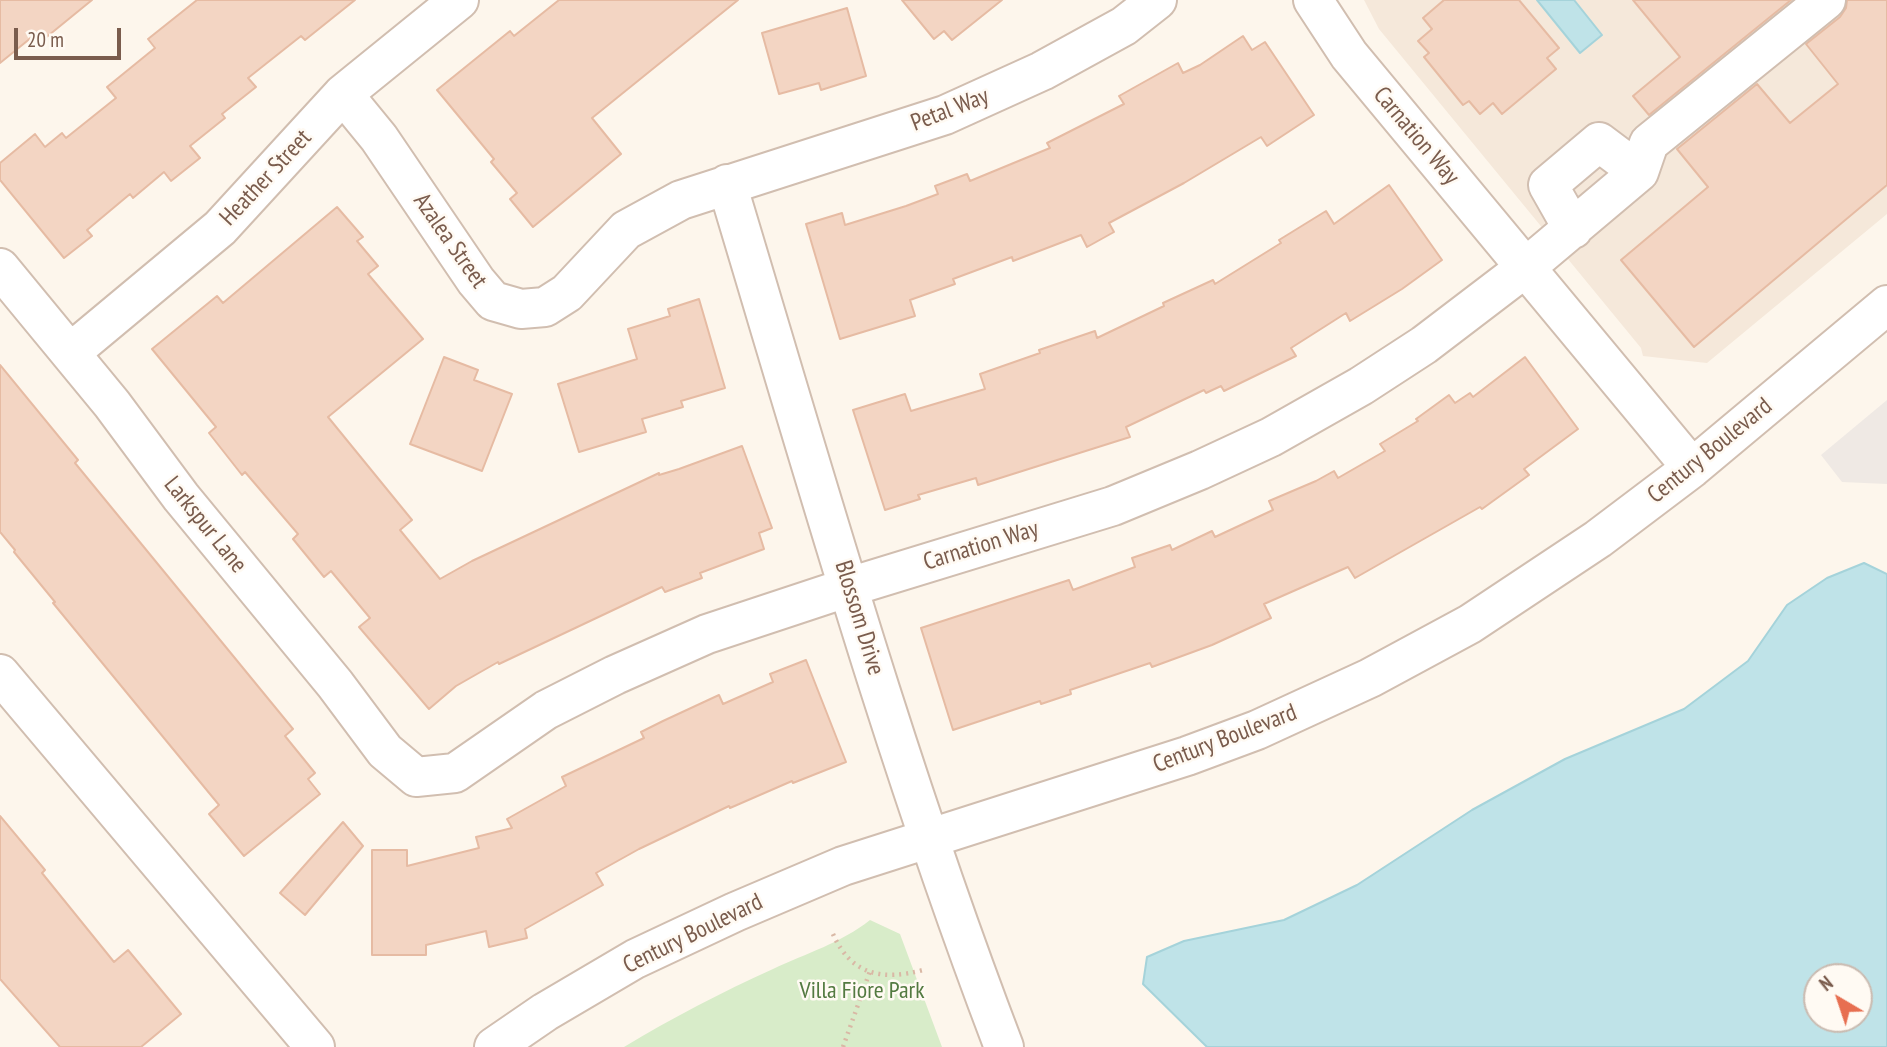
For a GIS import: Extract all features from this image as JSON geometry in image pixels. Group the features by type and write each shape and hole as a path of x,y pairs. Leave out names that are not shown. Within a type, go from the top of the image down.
{"street":[{"name":"Heather Street","path":"70,353 220,228 343,94 459,0"},
{"name":"Petal Way","path":"727,184 945,116 1042,71 1124,26 1157,0"},
{"name":"Carnation Way","path":"1313,0 1349,55 1692,468"},
{"path":"1525,268 1639,173 1648,143 1826,0"},
{"name":"Azalea Street","path":"343,94 379,138 493,302 521,309 545,307 567,293 626,230 681,200 727,184"},
{"path":"1573,229 1548,185 1599,142 1639,173"},
{"name":"Blossom Drive","path":"727,184 928,837 1004,1047"},
{"name":"Larkspur Lane","path":"0,268 112,404 181,497 335,684 384,751 416,777"},
{"name":"Carnation Way","path":"416,777 455,773 546,710 615,675 707,635 849,587 1113,506 1200,470 1271,437 1362,386 1424,345 1525,268"},
{"name":"Century Boulevard","path":"494,1047 545,1012 635,959 843,866 1186,756 1257,730 1370,678 1470,624 1598,539 1692,468 1887,305"},
{"path":"0,674 315,1047"}],"path":[{"path":"832,933 845,956 854,964 870,971 891,976 923,970"},
{"path":"843,1047 870,971"}],"shaded area":[{"path":"1364,0 1887,0 1887,214 1707,363 1643,356 1641,348 1379,29"},
{"path":"1887,400 1887,484 1842,482 1821,455"}],"green space":[{"name":"Villa Fiore Park","path":"870,920 900,934 942,1047 624,1047 716,996 836,941"}],"water":[{"path":"1537,0 1574,0 1602,35 1580,53"},
{"path":"1864,563 1887,574 1887,1047 1207,1047 1143,984 1147,957 1184,941 1284,920 1357,885 1472,810 1565,759 1684,709 1748,661 1787,605 1827,578"}],"building":[{"path":"0,0 92,0 38,44 32,37 0,63"},
{"path":"197,0 355,0 305,40 301,36 248,78 256,87 222,114 225,118 190,146 200,158 171,181 164,172 133,198 130,194 87,230 92,236 64,258 0,180 0,163 35,134 45,147 62,133 66,138 116,98 107,87 155,48 148,39"},
{"path":"559,0 738,0 592,118 621,154 533,227 510,199 517,193 491,162 494,159 437,90 510,31 514,36"},
{"path":"902,0 1002,0 952,40 944,31 934,39"},
{"path":"1444,0 1519,0 1559,48 1547,58 1556,69 1502,114 1493,103 1480,114 1469,101 1463,105 1424,57 1429,53 1418,41 1432,29 1423,18"},
{"path":"1633,0 1791,0 1649,115 1633,96 1680,57"},
{"path":"1847,0 1887,0 1887,185 1694,347 1621,260 1708,187 1677,149 1757,84 1790,123 1838,84 1806,44 1840,17 1846,8"},
{"path":"847,8 866,76 821,90 819,83 779,94 762,33"},
{"path":"1243,36 1252,50 1265,42 1314,115 1267,146 1261,137 1184,183 1109,223 1114,232 1087,247 1081,235 1013,261 1012,257 953,279 955,284 910,300 915,316 840,339 806,224 842,213 845,225 906,206 938,194 935,186 967,174 970,181 1050,148 1047,143 1124,104 1119,96 1178,63 1183,73 1200,65"},
{"path":"1389,185 1442,260 1402,289 1350,321 1346,313 1291,348 1296,356 1224,391 1221,386 1206,393 1204,390 1126,427 1130,437 978,485 976,478 918,495 920,499 885,510 853,410 905,394 911,411 985,389 980,374 1095,331 1097,338 1213,280 1215,284 1326,211 1334,224"},
{"path":"337,207 363,237 357,241 378,266 368,274 423,339 328,417 412,520 400,530 440,579 472,561 659,473 679,469 742,446 772,528 759,533 764,549 700,573 702,578 665,592 662,587 499,664 498,662 456,686 429,709 359,627 370,618 331,571 324,577 293,539 298,534 245,472 242,475 209,433 216,427 152,349 217,296 223,303"},
{"path":"699,299 725,388 681,401 683,407 642,419 646,432 579,452 558,384 637,359 628,329 670,316 668,309"},
{"path":"444,357 478,370 474,380 512,394 482,471 410,444"},
{"path":"1525,357 1578,429 1524,469 1529,475 1482,509 1480,507 1355,578 1348,567 1264,604 1271,618 1212,645 1152,667 1150,663 1070,690 1071,694 1041,704 1040,701 953,730 921,628 1069,580 1073,590 1135,567 1132,558 1170,545 1172,550 1212,531 1215,537 1273,510 1269,501 1334,471 1338,478 1385,451 1380,444 1418,421 1416,419 1449,395 1455,403 1470,393 1473,397"},
{"path":"0,365 78,460 75,463 293,729 285,736 315,773 308,779 320,794 244,856 209,814 219,805 53,603 55,602 0,532"},
{"path":"806,660 846,762 793,783 792,781 730,808 729,806 639,849 596,873 603,885 525,929 527,938 489,947 486,931 426,945 426,955 372,955 372,850 407,850 407,866 479,848 476,837 512,828 507,819 566,786 562,777 644,738 641,732 663,721 719,695 723,704 773,682 770,674"},
{"path":"0,816 45,870 42,873 114,962 128,950 181,1014 141,1047 60,1047 0,979"},
{"path":"343,822 363,846 305,915 280,893"}]}
